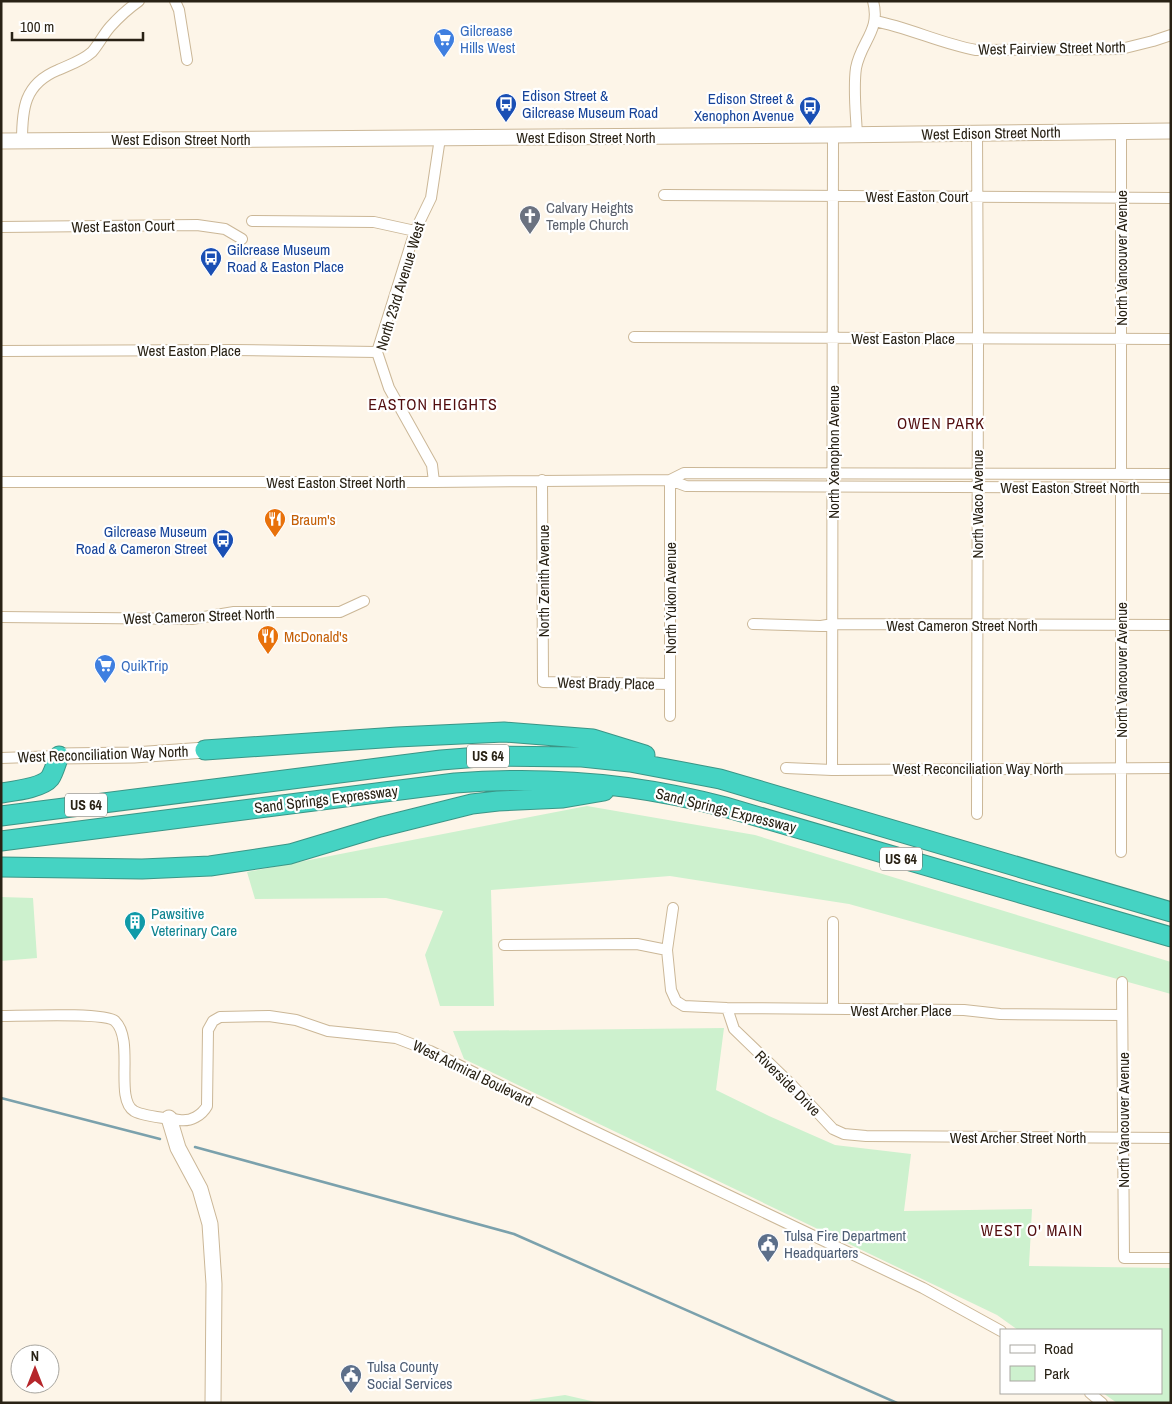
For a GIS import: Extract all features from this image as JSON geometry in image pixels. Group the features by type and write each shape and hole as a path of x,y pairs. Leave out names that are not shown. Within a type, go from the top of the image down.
{"highway":[{"path":"212,749 455,734 534,733 593,739 720,779"},
{"name":"Sand Springs Expressway","path":"1,816 441,760 529,755 582,757 630,762 720,779 1171,912"},
{"path":"1,793 32,787 46,782 51,776 59,756"},
{"name":"Sand Springs Expressway","path":"1,841 474,782 564,780 630,787 688,797 1171,937"},
{"path":"1,867 142,869 210,866 290,854 396,822 472,804 562,798 630,787"}],"main road":[{"name":"West Edison Street North","path":"1,141 1171,131"},
{"name":"West Reconciliation Way North","path":"59,756 134,755 212,749"},
{"path":"169,1118 178,1148 200,1189 211,1231 214,1284 213,1403"}],"street":[{"path":"22,141 22,114 26,100 35,86 54,72 83,59 110,28 139,1"},
{"path":"175,1 179,10 188,60"},
{"path":"856,135 856,70 859,56 873,30 876,12 873,1"},
{"name":"West Fairview Street North","path":"875,21 899,26 968,48 984,50 1122,49 1145,44 1171,35"},
{"name":"North Vancouver Avenue","path":"1121,132 1121,474"},
{"name":"North Waco Avenue","path":"977,134 977,814"},
{"name":"North Xenophon Avenue","path":"832,770 833,135"},
{"name":"North 23rd Avenue West","path":"434,482 432,464 388,388 377,352 415,231 431,198 440,138"},
{"name":"West Easton Court","path":"664,195 1171,198"},
{"path":"252,221 374,222 415,231"},
{"name":"West Easton Court","path":"1,228 197,225 225,229 242,239"},
{"name":"West Easton Place","path":"634,337 1171,339"},
{"name":"West Easton Place","path":"1,351 232,350 377,352"},
{"name":"West Easton Street North","path":"670,480 684,473 1171,474"},
{"path":"1107,474 1107,487"},
{"path":"1133,474 1133,488"},
{"name":"North Zenith Avenue","path":"542,480 543,682"},
{"name":"West Easton Street North","path":"1,482 670,480 686,486 1171,488"},
{"name":"North Yukon Avenue","path":"670,480 670,716"},
{"name":"North Vancouver Avenue","path":"1121,487 1121,852"},
{"name":"West Cameron Street North","path":"1,618 192,619 234,612 340,612 364,601"},
{"name":"West Cameron Street North","path":"754,624 821,626 833,624 1171,626"},
{"name":"West Brady Place","path":"543,682 669,684"},
{"name":"West Reconciliation Way North","path":"1,758 59,756"},
{"name":"West Reconciliation Way North","path":"786,768 832,770 1171,768"},
{"path":"504,945 637,944 667,950 673,908"},
{"path":"833,1010 834,922"},
{"name":"West Archer Place","path":"667,950 672,994 680,1004 692,1007 964,1010 1000,1014 1122,1015"},
{"name":"North Vancouver Avenue","path":"1122,982 1124,1258 1171,1258"},
{"name":"Riverside Drive","path":"728,1008 734,1029 833,1128 844,1134 866,1136"},
{"name":"West Admiral Boulevard","path":"1,1016 92,1016 111,1018 122,1032 125,1087 129,1106 140,1114 182,1121 194,1118 204,1112 207,1106 208,1030 216,1019 224,1017 276,1017 296,1020 328,1032 396,1038 430,1051 570,1120 923,1288 1000,1330"},
{"name":"West Archer Street North","path":"866,1136 1171,1138"},
{"path":"1091,1394 1102,1403"}],"green space":[{"path":"587,806 755,835 1171,962 1171,994 849,904 670,876 491,890 494,1006 440,1006 425,955 443,911 386,898 255,899 247,872"},
{"path":"1,897 33,898 37,958 1,961"},
{"path":"724,1028 716,1090 835,1145 911,1154 904,1211 1032,1209 1029,1266 1171,1268 1171,1403 1117,1403 1104,1394 1162,1394 1162,1329 1017,1329 997,1315 464,1059 453,1031"},
{"path":"565,1395 600,1403 530,1403 530,1400"}],"waterway":[{"path":"1,1098 160,1139"},
{"path":"195,1147 514,1234 897,1403"}],"place":[{"name":"Gilcrease Hills West","path":"444,58"},
{"name":"Edison Street & Gilcrease Museum Road","path":"506,123"},
{"name":"Edison Street & Xenophon Avenue","path":"810,126"},
{"name":"Calvary Heights Temple Church","path":"530,235"},
{"name":"Gilcrease Museum Road & Easton Place","path":"211,277"},
{"name":"Braum's","path":"275,538"},
{"name":"Gilcrease Museum Road & Cameron Street","path":"223,559"},
{"name":"McDonald's","path":"268,655"},
{"name":"QuikTrip","path":"105,684"},
{"name":"Pawsitive Veterinary Care","path":"135,941"},
{"name":"Tulsa Fire Department Headquarters","path":"768,1263"},
{"name":"Tulsa County Social Services","path":"351,1394"}],"district":[{"name":"EASTON HEIGHTS","path":"433,404"},
{"name":"OWEN PARK","path":"941,423"},
{"name":"WEST O' MAIN","path":"1032,1230"}]}
